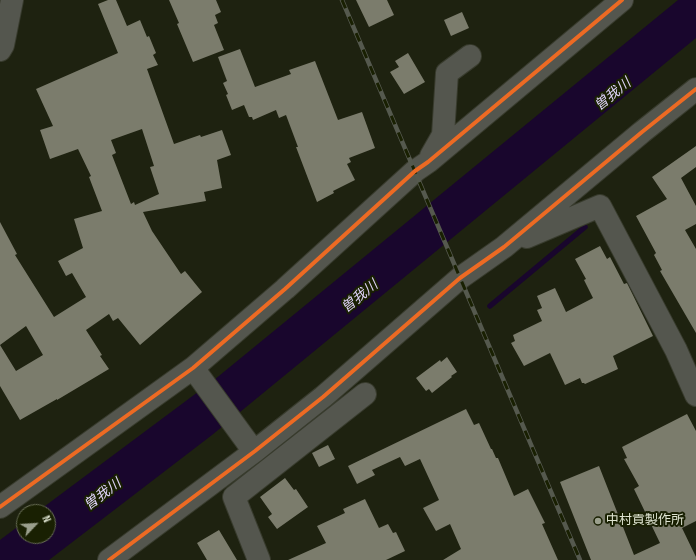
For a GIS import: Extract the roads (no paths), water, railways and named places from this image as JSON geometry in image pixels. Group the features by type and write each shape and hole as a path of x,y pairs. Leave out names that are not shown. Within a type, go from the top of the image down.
{"street":[{"path":"0,50 3,45 12,0"},
{"path":"0,507 192,368 285,289 415,171 428,162 622,0"},
{"path":"428,162 443,135 447,73 470,56"},
{"path":"109,560 251,447 323,396 460,278 504,247 696,89"},
{"path":"504,247 600,206 676,350 696,395"},
{"path":"192,368 251,447"},
{"path":"260,560 234,496 365,394"}],"water":[{"name":"曽我川","path":"678,0 696,0 696,38 212,435 49,560 0,560 0,540 16,528 16,544 56,544 56,504 48,504 214,380"}],"waterway":[{"path":"490,306 585,227"}],"railway":[{"path":"342,0 580,560"}],"place":[{"name":"中村貢製作所","path":"598,521"}]}
